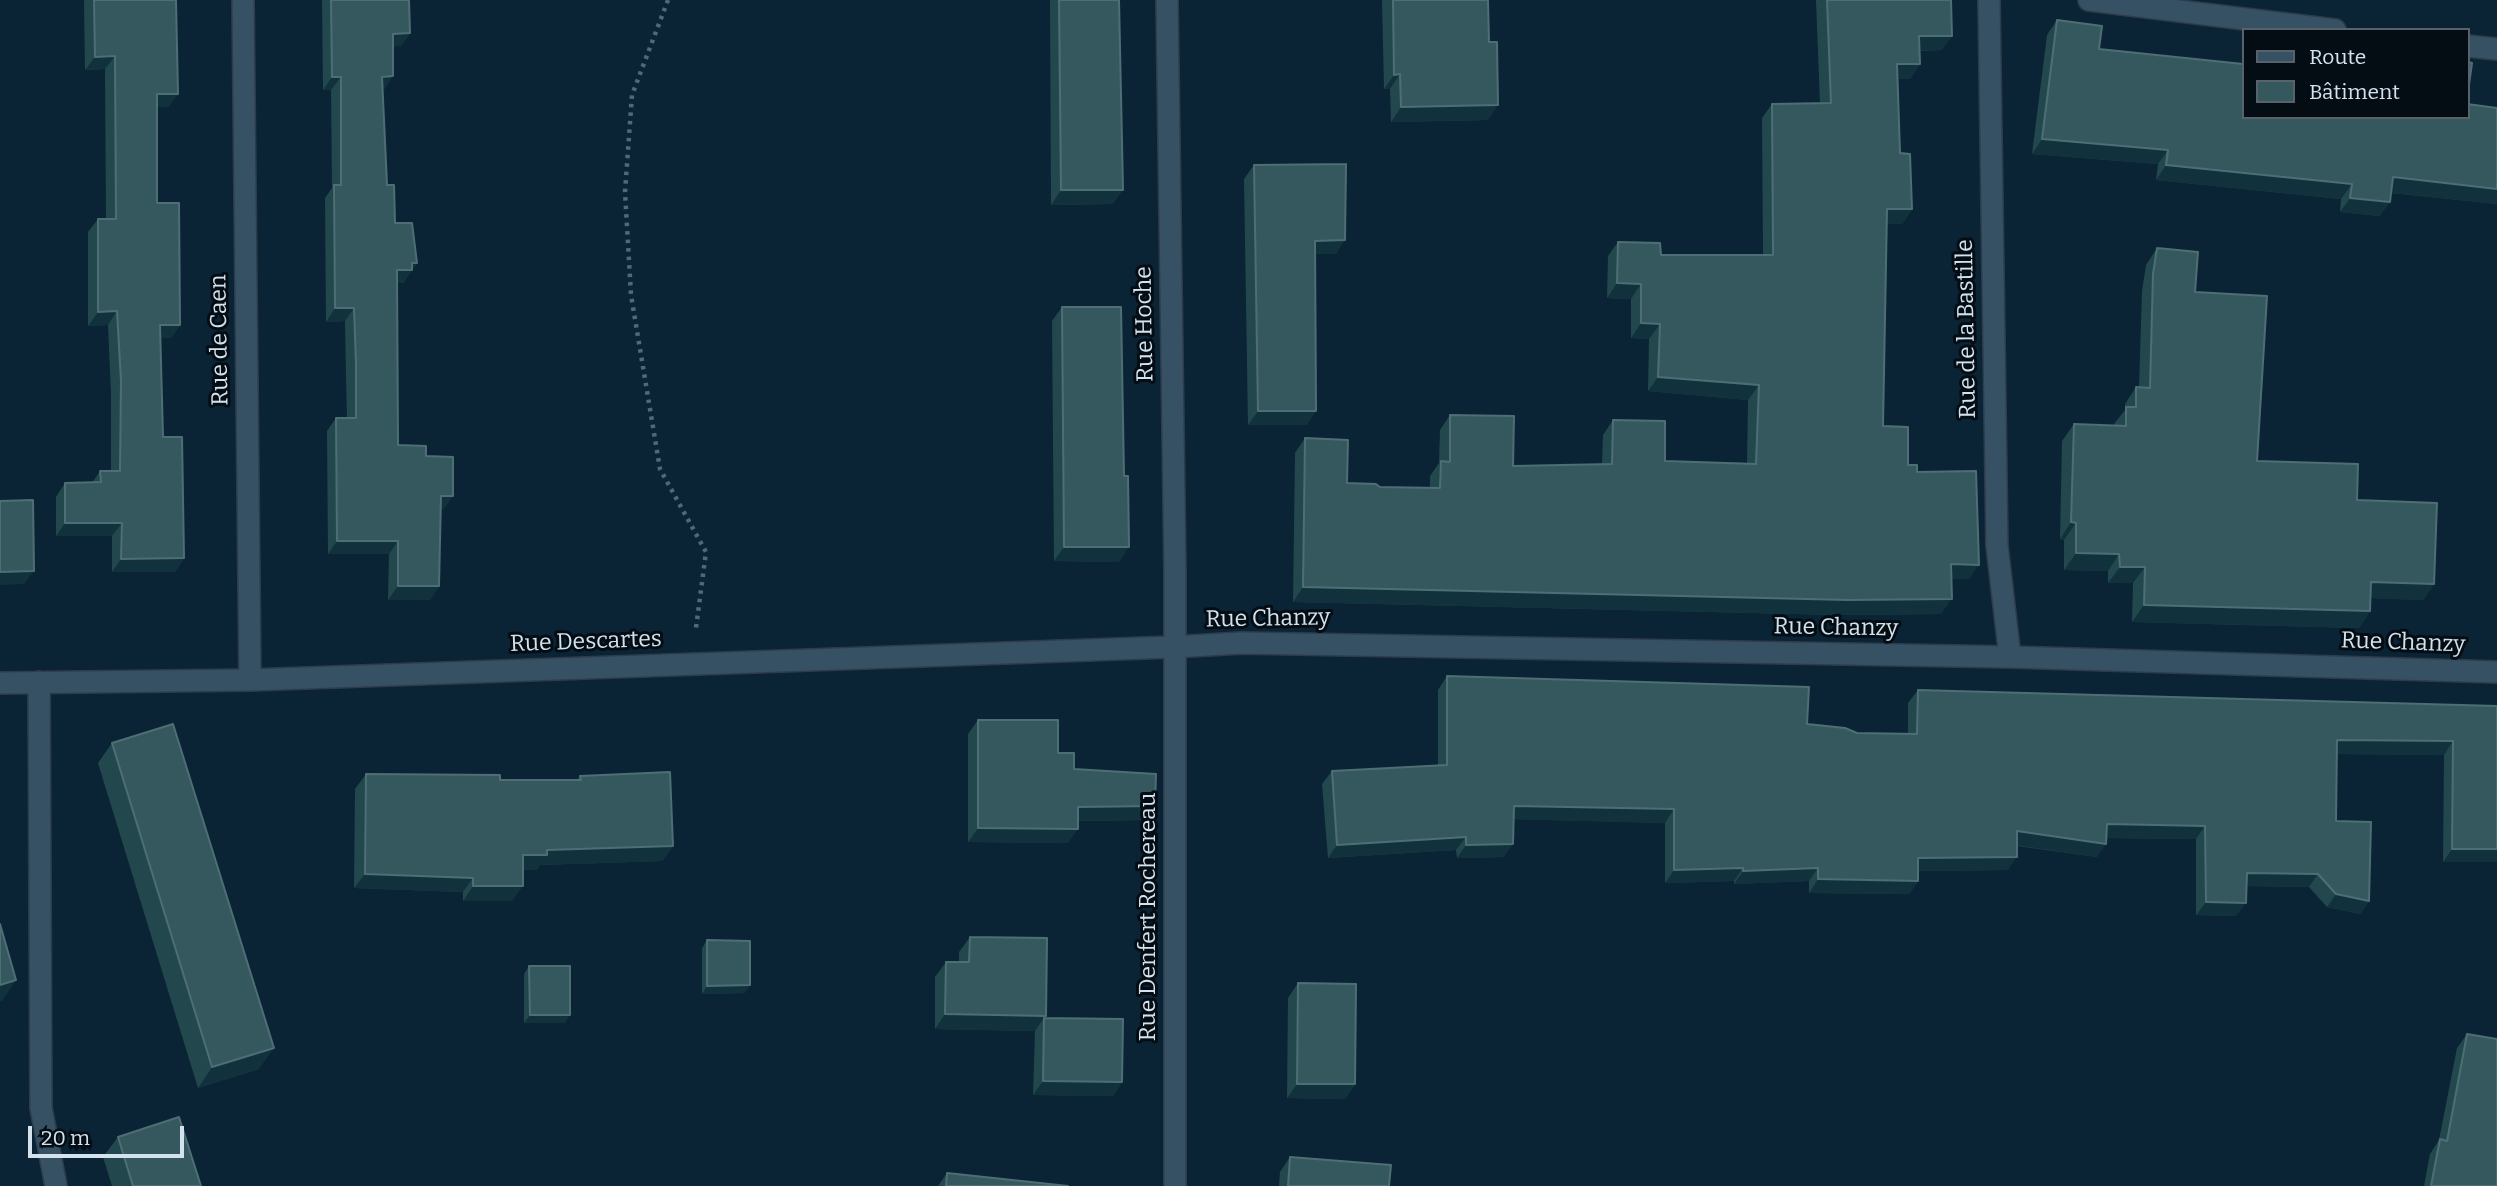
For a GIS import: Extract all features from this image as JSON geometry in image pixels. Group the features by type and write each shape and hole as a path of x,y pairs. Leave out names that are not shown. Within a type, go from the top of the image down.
{"street":[{"name":"Rue de Caen","path":"243,0 250,680"},
{"name":"Rue Hoche","path":"1167,0 1175,572 1173,648"},
{"name":"Rue de la Bastille","path":"1989,0 1997,546 2010,657"},
{"path":"2089,0 2319,28"},
{"path":"2469,46 2497,49"},
{"name":"Rue Chanzy","path":"1173,648 1242,643 2010,657 2497,672"},
{"name":"Rue Descartes","path":"0,683 250,680 1173,648"},
{"name":"Rue Denfert Rochereau","path":"1173,648 1175,1186"},
{"path":"39,682 41,1108 56,1186"}],"path":[{"path":"668,0 632,95 625,192 631,295 660,469 706,552 694,645 695,664"}],"building":[{"path":"94,0 176,0 178,94 157,94 157,203 179,203 180,325 160,325 163,437 182,437 184,558 121,559 122,523 65,523 65,483 101,482 100,471 120,471 121,381 117,311 98,312 98,219 116,219 115,56 95,57"},
{"path":"331,0 409,0 410,33 393,34 393,76 382,77 387,185 394,185 395,223 412,223 417,263 412,263 412,270 397,270 398,445 426,446 426,456 453,457 453,496 441,496 439,586 398,586 398,541 337,541 336,418 356,418 356,363 354,308 335,308 334,185 341,185 341,77 332,77"},
{"path":"1059,0 1119,0 1123,190 1061,190"},
{"path":"1393,0 1488,0 1489,42 1497,42 1498,105 1401,107 1400,74 1394,75"},
{"path":"1827,0 1951,0 1952,36 1919,36 1920,64 1897,64 1900,153 1910,154 1912,209 1887,209 1883,426 1908,427 1908,465 1917,465 1917,472 1976,471 1979,565 1951,564 1952,599 1848,600 1303,587 1305,438 1348,440 1347,483 1376,484 1380,487 1440,488 1441,461 1450,462 1450,415 1514,416 1513,466 1612,464 1613,420 1665,421 1665,461 1756,464 1759,385 1658,377 1660,324 1641,323 1641,284 1617,283 1618,242 1660,243 1661,255 1773,255 1772,104 1831,103"},
{"path":"2057,20 2102,26 2099,49 2242,64 2242,119 2469,119 2469,104 2497,108 2497,189 2393,177 2390,202 2350,198 2352,184 2166,165 2168,150 2042,139"},
{"path":"2469,62 2472,63 2469,85"},
{"path":"1346,164 1345,240 1315,241 1316,411 1258,411 1254,165"},
{"path":"2157,248 2198,252 2195,292 2267,296 2257,461 2358,464 2357,500 2437,503 2434,584 2371,582 2370,611 2144,605 2145,567 2120,567 2119,554 2076,553 2076,523 2071,522 2074,424 2126,426 2126,407 2136,407 2136,387 2150,388 2153,274"},
{"path":"1062,307 1121,307 1124,476 1128,476 1129,547 1064,547"},
{"path":"33,500 34,571 0,572 0,501"},
{"path":"1447,676 1809,687 1807,724 1845,728 1857,733 1917,734 1918,690 2497,706 2497,849 2452,849 2453,741 2337,740 2336,821 2371,822 2369,901 2336,894 2318,874 2247,873 2246,903 2206,902 2205,826 2107,824 2106,844 2017,831 2017,857 1918,858 1918,881 1818,879 1818,868 1674,870 1674,809 1514,806 1513,844 1466,845 1466,837 1337,845 1332,771 1447,765"},
{"path":"978,720 1058,720 1058,753 1074,753 1074,769 1156,774 1155,806 1078,807 1078,829 978,828"},
{"path":"173,724 274,1048 212,1067 112,743"},
{"path":"670,772 673,846 547,850 547,855 523,855 523,886 473,886 473,878 365,874 366,774 500,775 500,780 581,780 580,776"},
{"path":"0,924 16,980 0,985"},
{"path":"970,937 1047,938 1046,1016 945,1014 946,962 969,962"},
{"path":"707,940 750,941 750,985 707,986"},
{"path":"529,966 570,966 570,1015 530,1015"},
{"path":"1298,983 1356,984 1355,1084 1297,1084"},
{"path":"1044,1018 1123,1019 1122,1082 1043,1081"},
{"path":"2467,1034 2497,1039 2497,1186 2431,1186 2440,1139 2447,1141"},
{"path":"179,1117 201,1186 133,1186 118,1137"},
{"path":"1290,1157 1391,1165 1389,1186 1288,1186"},
{"path":"947,1173 1068,1186 946,1186"}]}
